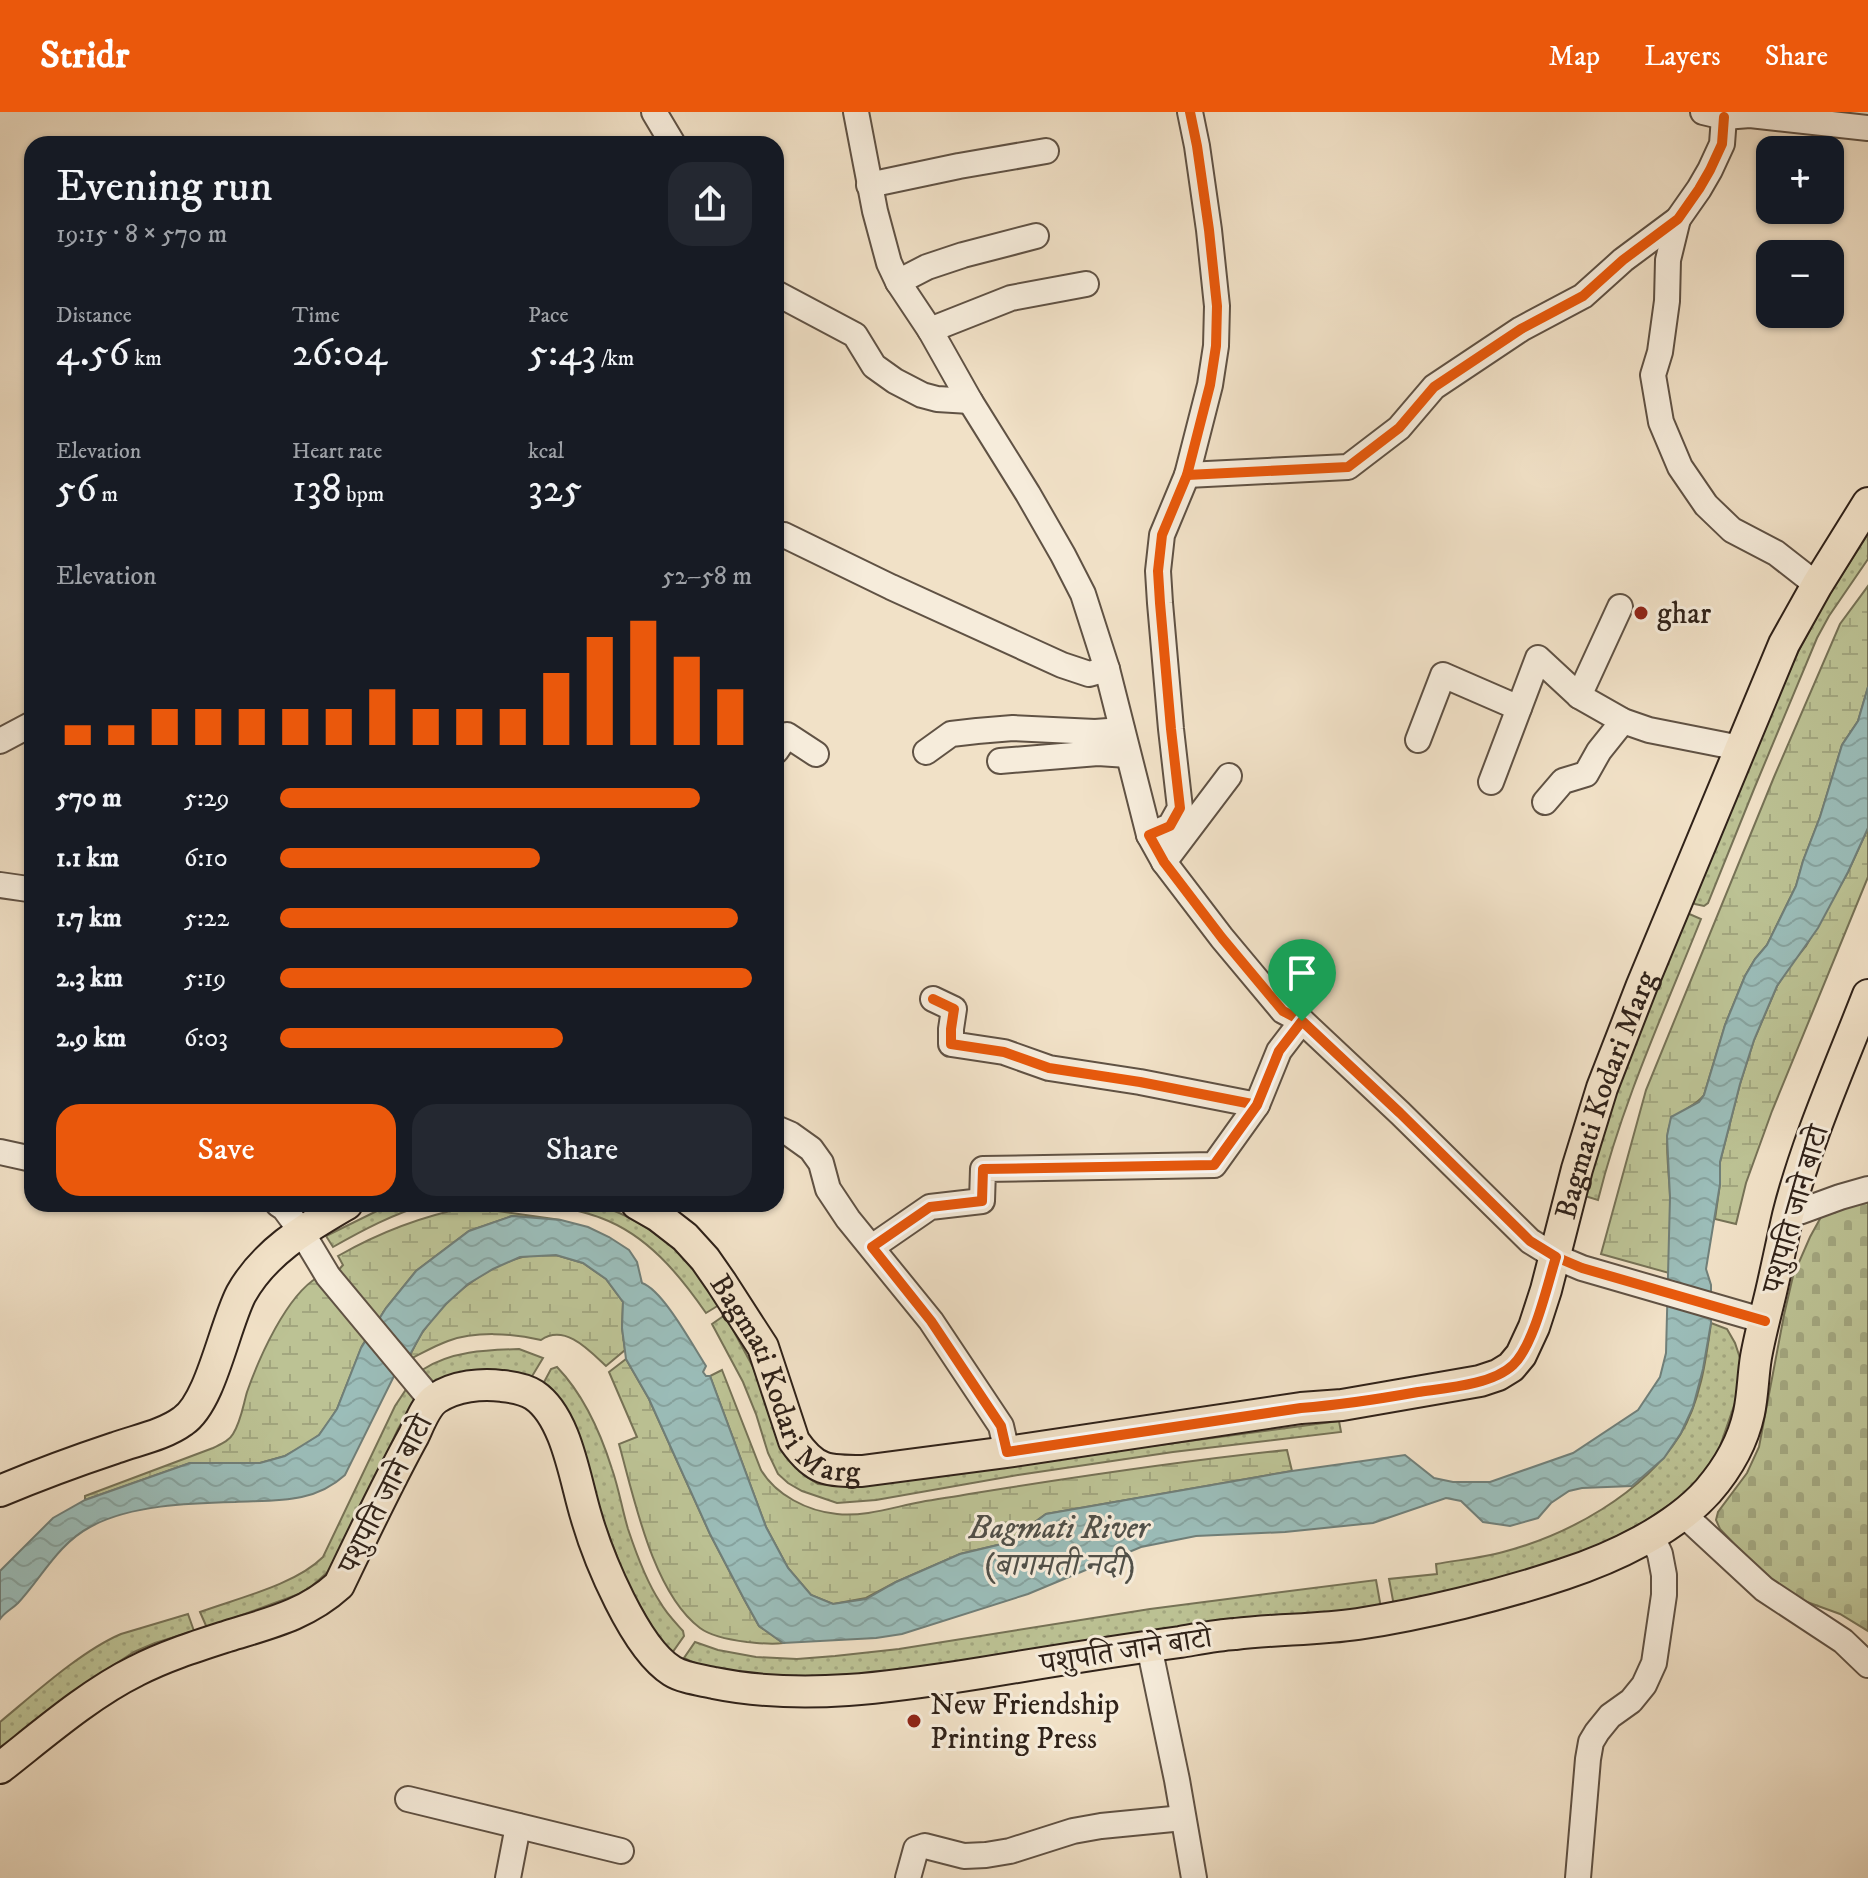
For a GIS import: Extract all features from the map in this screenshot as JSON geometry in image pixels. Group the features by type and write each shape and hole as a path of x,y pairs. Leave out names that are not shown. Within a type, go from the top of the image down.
{"main road":[{"name":"Bagmati Kodari Marg","path":"651,1212 685,1237 705,1259 763,1347 794,1441 822,1468 838,1471 862,1471 1301,1408 1342,1405 1462,1385 1489,1378 1511,1367 1521,1355 1569,1262 1577,1169 1602,1088 1642,985 1784,644 1868,503"},
{"name":"पशुपति जाने बाटो","path":"0,1768 134,1671 184,1650 278,1621 322,1600 339,1585 401,1457 432,1401 466,1387 503,1386 533,1394 545,1406 557,1423 569,1453 586,1519 605,1570 648,1648 671,1670 734,1687 765,1690 847,1689 913,1683 1234,1634 1351,1625 1474,1599 1563,1574 1610,1556 1683,1514 1705,1494 1737,1447 1749,1416 1757,1356 1788,1216 1811,1142 1868,995"},
{"path":"0,1491 184,1421 204,1394 232,1314 254,1273 301,1231 333,1212"}],"street":[{"path":"654,112 668,136"},
{"path":"856,112 869,185 889,263 1063,555 1083,594 1107,669 1149,835 1164,862 1283,1011 1302,1021 1530,1241 1569,1262 1765,1321"},
{"path":"1149,835 1170,826 1180,808 1158,571 1162,535 1187,475 1210,385 1216,346 1217,306 1209,230 1190,112"},
{"path":"1187,475 1348,467 1399,428 1434,387 1521,329 1583,296 1623,260 1678,219 1699,189 1722,144 1713,115 1750,115 1868,128"},
{"path":"869,185 1046,151"},
{"path":"1678,219 1668,260 1667,301 1660,352 1653,375 1661,422 1680,467 1706,505 1732,530 1776,553 1817,585"},
{"path":"898,282 927,267 1036,236"},
{"path":"930,330 1011,298 1086,284"},
{"path":"784,297 855,335 874,366 895,381 937,399 970,401"},
{"path":"784,535 1062,665 1089,674 1107,669"},
{"path":"1579,696 1620,607"},
{"path":"1491,782 1538,658 1579,696 1623,721 1649,730 1740,748"},
{"path":"1418,740 1443,675 1519,708"},
{"path":"1545,802 1563,781 1586,774 1599,751 1623,721"},
{"path":"0,741 24,728"},
{"path":"926,752 951,734 977,731 1013,728 1095,732 1122,730"},
{"path":"784,739 787,735 816,754"},
{"path":"1000,761 1098,753 1128,755"},
{"path":"1164,862 1229,776"},
{"path":"0,885 24,888"},
{"path":"933,999 954,1009 951,1044 1004,1052 1049,1068 1257,1105"},
{"path":"872,1247 930,1207 982,1201 983,1169 1214,1165 1257,1105 1279,1051 1302,1021"},
{"path":"784,1131 811,1149 821,1163 828,1189 848,1219 931,1321 1001,1426 1007,1452"},
{"path":"0,1152 24,1157"},
{"path":"1788,1216 1868,1189"},
{"path":"287,1212 328,1276 432,1401"},
{"path":"1683,1514 1764,1589 1843,1641 1868,1665"},
{"path":"1578,1878 1591,1742 1610,1716 1631,1701 1644,1685 1654,1663 1664,1575 1660,1554 1651,1535"},
{"path":"1149,1646 1194,1878"},
{"path":"408,1799 621,1851"},
{"path":"908,1878 916,1849 925,1846 964,1856 986,1855 1010,1851 1073,1831 1183,1818"},
{"path":"508,1878 518,1826"}],"green space":[{"path":"1868,534 1868,559 1817,638 1708,903 1704,906 1695,904 1693,902 1752,756 1798,652 1826,600"},
{"path":"1868,586 1868,687 1858,721 1842,745 1796,886 1767,945 1745,976 1725,1025 1704,1095 1675,1118 1669,1128 1669,1273 1601,1254 1646,1090 1840,624"},
{"path":"1868,828 1868,877 1772,1111 1746,1183 1736,1224 1715,1219 1720,1162 1754,1040 1777,986 1806,946 1848,872"},
{"path":"1687,913 1701,919 1631,1093 1598,1200 1585,1196 1614,1097"},
{"path":"1868,1195 1868,1631 1840,1614 1796,1598 1760,1571 1720,1529 1716,1520 1718,1512 1747,1473 1759,1447 1793,1276 1810,1237 1821,1217"},
{"path":"375,1212 405,1212 333,1247 326,1236"},
{"path":"448,1212 504,1212 561,1220 512,1216 469,1231 416,1271 386,1308 362,1346 330,1420 319,1435 305,1445 285,1456 260,1463 190,1463 85,1500 85,1496 213,1448 229,1439 238,1424 266,1346 295,1298 306,1286 318,1277 327,1283 343,1265 338,1256 370,1239"},
{"path":"583,1212 616,1212 652,1232 693,1267 719,1305 706,1313 685,1284 647,1245 618,1225"},
{"path":"556,1255 583,1263 606,1279 623,1302 625,1350 606,1366 576,1341 559,1335 541,1340 482,1334 443,1343 408,1360 431,1321 464,1287 505,1263 523,1257"},
{"path":"725,1315 753,1367 788,1458 805,1476 818,1484 857,1485 1339,1421 1341,1432 1173,1452 876,1500 837,1503 802,1491 778,1474 743,1382 712,1324"},
{"path":"1711,1323 1727,1329 1735,1343 1741,1361 1737,1397 1717,1455 1707,1471 1682,1496 1642,1523 1602,1544 1548,1566 1394,1606 1389,1579 1437,1574 1436,1564 1495,1554 1553,1535 1602,1509 1646,1476 1680,1435 1693,1409"},
{"path":"519,1349 543,1358 531,1378 487,1369 477,1370 438,1387 422,1370 457,1355"},
{"path":"626,1359 649,1399 710,1534 744,1599 759,1626 783,1643 747,1642 710,1634 684,1612 670,1592 639,1517 619,1444 637,1437 609,1372"},
{"path":"557,1367 583,1402 602,1442 628,1529 646,1576 662,1606 683,1631 684,1636 672,1653 656,1634 628,1585 600,1512 543,1384 551,1369"},
{"path":"722,1370 767,1479 793,1500 826,1512 848,1515 869,1513 1088,1476 1287,1450 1292,1471 1046,1514 1006,1543 960,1554 866,1598 833,1604 811,1595 788,1568 766,1527 710,1376"},
{"path":"409,1385 420,1398 398,1429 331,1569 299,1594 207,1628 200,1612 282,1583 323,1557 395,1406"},
{"path":"1376,1580 1381,1608 885,1672 782,1677 729,1672 684,1658 695,1642 756,1657 797,1659 899,1649 1150,1609"},
{"path":"188,1614 194,1631 134,1652 0,1749 0,1722 74,1662 121,1634"}],"water":[{"name":"Bagmati River (बागमती नदी)","path":"1868,687 1868,828 1818,928 1777,986 1754,1040 1720,1162 1720,1184 1706,1269 1711,1285 1711,1323 1693,1407 1681,1433 1664,1458 1632,1486 1569,1491 1551,1503 1538,1518 1510,1526 1483,1522 1461,1501 1446,1498 1373,1523 1285,1532 1196,1536 1141,1547 1028,1594 902,1634 783,1643 759,1626 744,1599 710,1534 649,1399 626,1359 623,1302 606,1279 583,1263 556,1255 520,1257 468,1284 423,1331 394,1376 345,1475 333,1484 293,1499 161,1507 106,1520 69,1542 18,1603 0,1619 0,1571 53,1518 85,1500 190,1463 260,1463 285,1456 319,1435 337,1409 361,1348 386,1308 416,1271 469,1231 512,1216 561,1220 588,1227 629,1250 637,1262 642,1283 668,1307 706,1366 703,1372 710,1376 766,1527 788,1568 811,1595 833,1604 866,1599 960,1554 1006,1543 1046,1514 1292,1471 1405,1455 1434,1478 1453,1482 1490,1482 1573,1453 1638,1410 1660,1377 1666,1353 1670,1197 1667,1136 1671,1117 1699,1102 1704,1095 1725,1025 1745,976 1767,945 1796,886 1842,745 1858,721"}],"cycle path":[{"path":"1190,112 1209,230 1217,306 1216,346 1210,385 1187,475 1162,535 1158,571 1160,603 1180,808 1170,826 1149,835 1164,862 1283,1011 1302,1021 1530,1241 1582,1268 1765,1321"},
{"path":"1187,475 1348,467 1399,428 1434,387 1521,329 1583,296 1623,260 1678,219 1699,189 1722,144 1724,117"},
{"path":"933,999 954,1009 951,1044 1004,1052 1049,1068 1257,1105 1279,1051 1302,1021"}],"place":[{"name":"ghar","path":"1641,613"},
{"name":"New Friendship Printing Press","path":"914,1721"}],"route":[{"path":"1302,1021 1530,1241 1556,1257 1534,1327 1521,1355 1511,1367 1498,1375 1462,1385 1007,1452 1001,1426 931,1321 872,1247 930,1207 982,1201 983,1169 1214,1165 1257,1105 1279,1051 1302,1021"}]}
